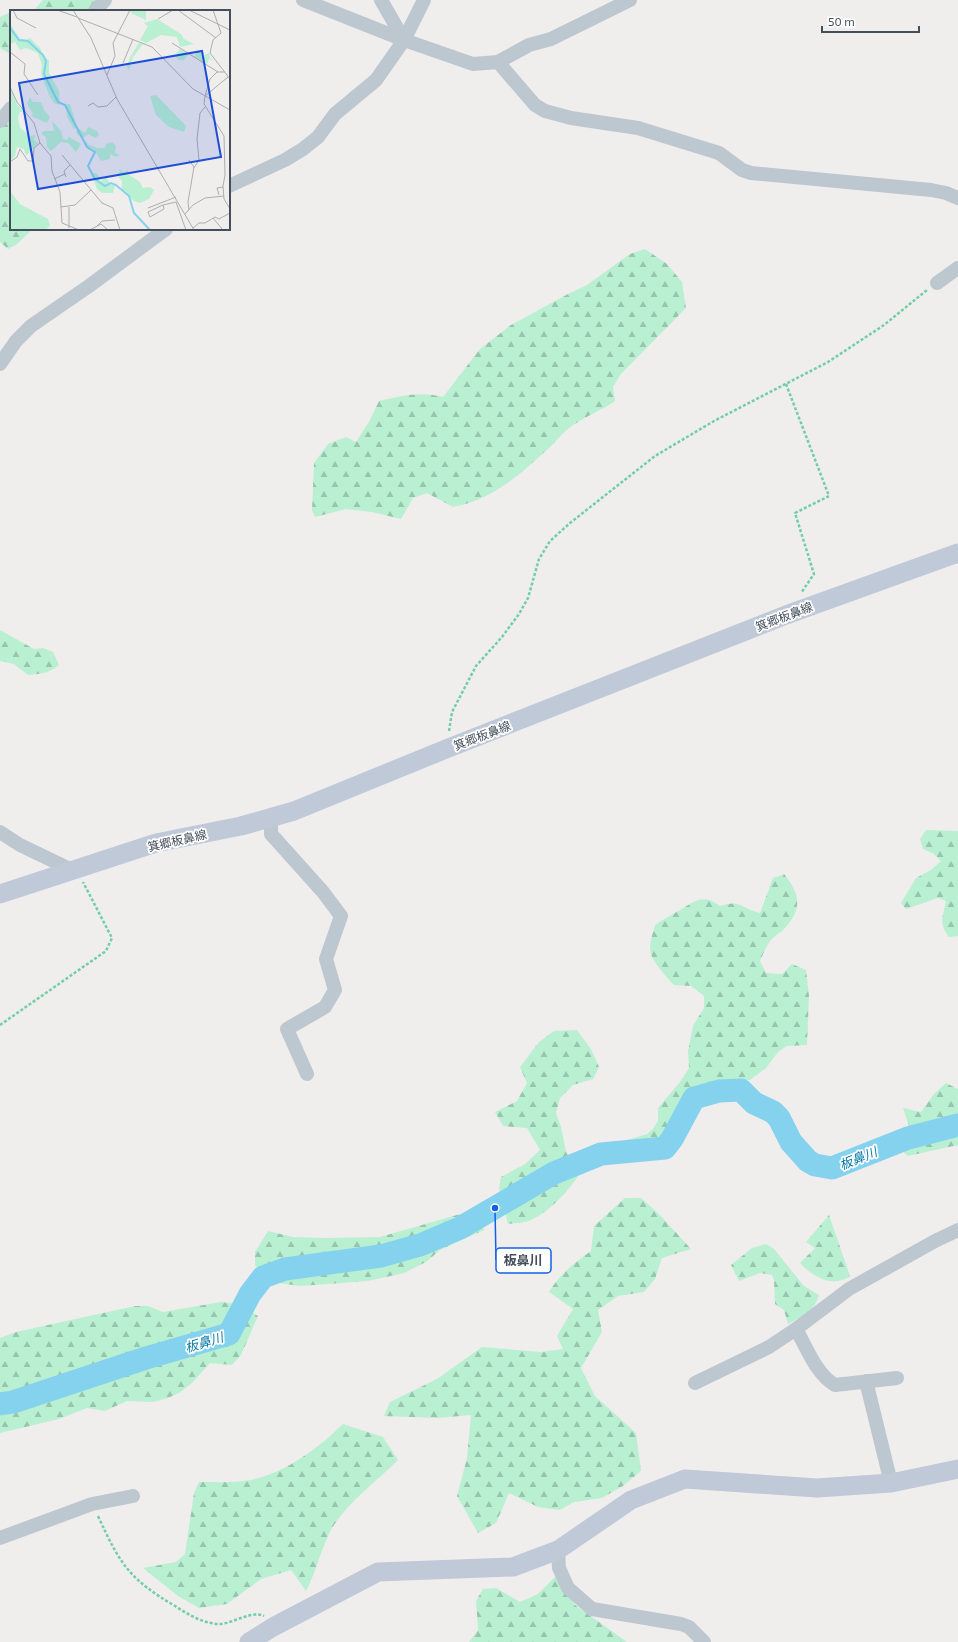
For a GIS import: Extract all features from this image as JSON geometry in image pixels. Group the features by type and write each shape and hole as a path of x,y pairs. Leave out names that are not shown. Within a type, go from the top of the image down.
{"main road":[{"name":"箕郷板鼻線","path":"0,894 156,843 241,826 294,811 344,792 446,749 795,612 958,553"},
{"path":"249,1642 273,1627 378,1572 513,1567 558,1550 631,1500 685,1478 817,1488 891,1483 958,1469"}],"street":[{"path":"96,10 105,0"},
{"path":"303,0 404,40 472,64 498,62 529,45 551,39 630,0"},
{"path":"381,0 404,40"},
{"path":"230,186 285,160 303,149 318,136 335,114 376,80 404,40 424,0"},
{"path":"498,62 536,105 545,111 571,118 638,128 719,153 742,170 751,174 931,190 946,193 958,198"},
{"path":"0,121 10,109"},
{"path":"0,364 16,342 31,326 89,286 165,230"},
{"path":"937,283 958,268"},
{"path":"270,818 271,834 323,892 341,916 326,959 335,990 325,1007 287,1029 307,1074"},
{"path":"0,832 20,844 74,869"},
{"path":"695,1383 769,1347 796,1329 849,1288 958,1230"},
{"path":"796,1329 827,1380 835,1386 897,1378"},
{"path":"866,1382 891,1483"},
{"path":"0,1538 92,1504 133,1496"},
{"path":"558,1550 559,1568 568,1588 592,1610 681,1624 689,1627 704,1642"}],"path":[{"path":"446,749 452,712 476,666 502,637 519,614 533,585 539,559 550,542 570,523 655,456 714,421 828,362 884,325 937,283"},
{"path":"786,384 829,496 795,513 814,574 796,599 795,612"},
{"path":"0,1025 106,951 112,938 74,869"},
{"path":"92,1504 114,1550 123,1564 143,1586 153,1593 189,1615 208,1622 228,1623 258,1613 263,1615 273,1627"}],"green space":[{"path":"43,0 100,0 91,10 25,10 35,9"},
{"path":"10,12 10,54 1,49 0,46 0,17"},
{"path":"10,118 10,230 32,230 16,245 8,249 0,242 0,127"},
{"path":"645,249 667,264 682,282 686,308 621,374 613,387 615,401 565,431 550,447 517,476 493,492 467,504 453,507 427,493 413,498 401,519 372,512 346,509 315,517 312,510 314,463 328,444 346,437 356,442 370,420 379,401 419,394 443,397 480,349 511,325 587,285 630,254"},
{"path":"0,630 34,649 43,648 53,652 59,665 56,668 41,674 28,675 14,664 0,661"},
{"path":"926,830 958,831 958,936 949,937 943,927 942,919 946,901 938,898 906,909 901,903 916,878 931,870 941,861 934,854 923,849 920,839"},
{"path":"784,874 794,889 797,902 796,909 794,916 789,923 770,941 760,961 766,973 782,974 792,964 806,970 809,996 807,1045 787,1046 778,1052 766,1068 750,1080 708,1084 693,1088 674,1117 663,1139 648,1148 614,1159 592,1162 589,1152 647,1134 653,1129 658,1121 658,1108 680,1082 689,1068 688,1051 693,1026 704,1008 704,996 691,986 674,985 658,966 650,951 650,943 655,925 695,901 704,899 714,902 720,906 732,903 740,905 760,913 773,878"},
{"path":"577,1030 591,1049 599,1067 593,1079 573,1085 560,1098 556,1113 561,1127 566,1152 579,1175 570,1188 546,1211 533,1219 520,1223 508,1224 499,1188 501,1177 525,1164 540,1150 527,1128 503,1126 495,1112 517,1101 527,1083 520,1067 539,1042 554,1031"},
{"path":"946,1083 958,1089 958,1145 908,1156 900,1149 914,1141 903,1108 921,1112 934,1094"},
{"path":"625,1198 641,1198 659,1214 691,1249 662,1258 655,1279 644,1292 618,1296 598,1310 602,1332 581,1368 595,1396 636,1433 641,1471 623,1486 602,1498 574,1502 560,1510 538,1507 509,1493 496,1523 478,1533 457,1496 467,1458 471,1415 438,1418 384,1416 390,1402 437,1379 482,1347 541,1352 563,1349 557,1336 573,1309 549,1292 568,1269 591,1251 594,1226"},
{"path":"478,1209 484,1230 440,1250 426,1262 404,1273 368,1281 300,1286 271,1282 255,1265 255,1252 268,1231 293,1237 380,1237"},
{"path":"829,1215 850,1276 843,1280 830,1281 823,1279 810,1272 800,1263 815,1248 806,1242"},
{"path":"766,1244 774,1249 804,1286 819,1295 811,1310 788,1324 784,1310 775,1304 774,1280 772,1275 760,1273 739,1281 731,1265 752,1248"},
{"path":"221,1302 239,1304 258,1316 241,1355 232,1365 210,1363 192,1383 179,1393 168,1398 153,1402 127,1401 105,1411 87,1408 59,1419 0,1433 0,1338 16,1332 135,1306 148,1306 163,1312"},
{"path":"343,1424 383,1437 398,1460 355,1500 339,1518 328,1535 306,1591 291,1570 261,1579 227,1604 199,1608 178,1596 143,1568 176,1562 185,1554 194,1493 199,1482 245,1481 277,1471 312,1451"},
{"path":"558,1574 575,1605 627,1642 469,1642 478,1630 476,1601 483,1589 496,1588 520,1602 538,1594"}],"waterway":[{"name":"板鼻川","path":"0,1404 13,1402 146,1358 229,1334 250,1294 263,1277 285,1269 381,1256 420,1245 460,1228 554,1173 601,1154 665,1148 672,1139 694,1098 719,1091 741,1090 754,1103 773,1112 779,1118 791,1142 808,1161 815,1165 832,1168 908,1138 958,1125"}],"place":[{"name":"板鼻川","path":"495,1208"}]}
